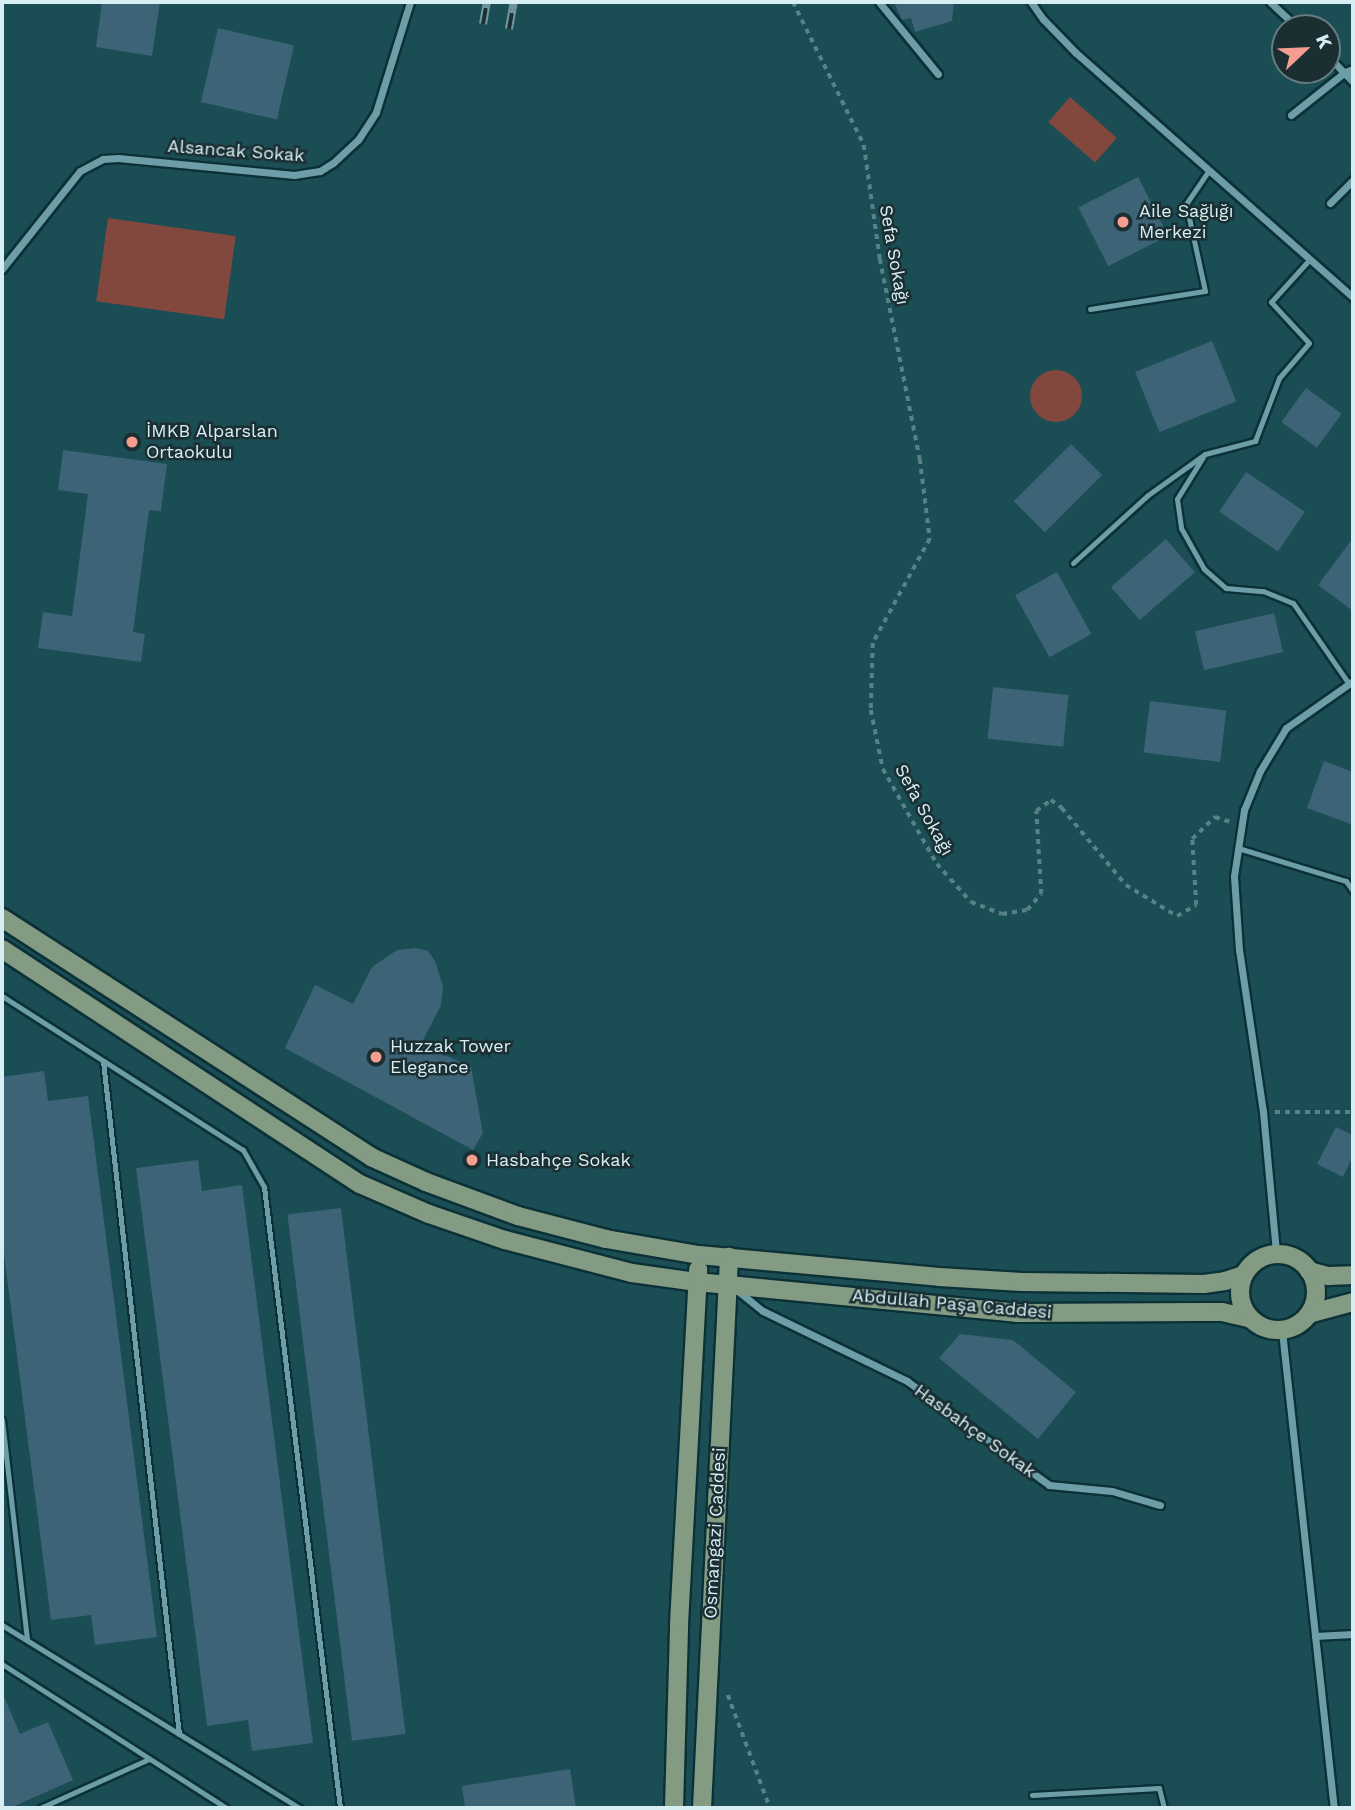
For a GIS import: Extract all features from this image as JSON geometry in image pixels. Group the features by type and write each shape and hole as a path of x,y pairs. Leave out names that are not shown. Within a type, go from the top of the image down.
{"main road":[{"path":"2,918 371,1157 426,1182 518,1216 606,1239 699,1255 729,1257"},
{"path":"2,949 360,1184 429,1214 505,1240 632,1273 697,1282"},
{"path":"1353,1275 1328,1276 1309,1271 1292,1256 1276,1252 1256,1260 1242,1275 1241,1298 1249,1318 1265,1328 1282,1331 1293,1327 1312,1313 1353,1301"},
{"name":"Osmangazi Caddesi","path":"674,1808 679,1624 699,1255"},
{"name":"Osmangazi Caddesi","path":"702,1808 729,1257"},
{"name":"Abdullah Paşa Caddesi","path":"729,1257 1022,1282 1205,1284 1242,1275"},
{"path":"1309,1271 1316,1294 1312,1313"},
{"name":"Abdullah Paşa Caddesi","path":"697,1282 1017,1313 1222,1312 1249,1318"}],"street":[{"name":"Alsancak Sokak","path":"2,269 80,171 103,159 118,158 294,175 320,171 333,163 358,140 376,112 410,2"},
{"path":"879,2 882,9 938,74"},
{"path":"1031,2 1043,19 1076,53 1353,297"},
{"path":"1270,2 1283,14"},
{"path":"1291,115 1349,71 1353,82"},
{"path":"1330,203 1353,180"},
{"path":"1276,1252 1262,1112 1240,950 1234,876 1244,810 1260,771 1286,728 1351,683"},
{"name":"Hasbahçe Sokak","path":"728,1283 763,1311 907,1381 1049,1485 1112,1492 1160,1506"},
{"path":"1282,1331 1334,1808"},
{"path":"1315,1636 1353,1634"}],"lane":[{"path":"1090,309 1205,291 1186,204 1209,170"},
{"path":"1073,563 1148,495 1205,454 1255,441 1279,378 1309,343 1271,302 1310,259"},
{"path":"1205,454 1177,499 1181,528 1204,569 1226,588 1262,591 1293,603 1351,683"},
{"path":"1238,848 1346,881 1353,891"},
{"path":"2,996 243,1150 264,1186 340,1808"},
{"path":"103,1061 178,1734"},
{"path":"2,1420 27,1640"},
{"path":"2,1625 300,1808"},
{"path":"4,1668 226,1808"},
{"path":"40,1808 149,1759"},
{"path":"1032,1795 1159,1788 1164,1808"}],"path":[{"name":"Sefa Sokağı","path":"793,2 864,145 880,259 920,459 930,539 873,643 871,710 883,769 937,864 971,902 1002,914 1027,910 1041,894 1036,811 1051,800 1062,808 1126,885 1177,916 1196,905 1192,839 1216,817 1242,827"},
{"path":"1262,1112 1353,1112"},
{"path":"727,1694 770,1808"}],"shaded area":[{"path":"1070,97 1117,138 1095,163 1048,122"},
{"path":"108,218 236,236 224,319 96,301"},
{"path":"1056,370 1066,372 1074,378 1080,386 1080,406 1074,414 1066,420 1056,422 1046,420 1038,414 1032,406 1030,396 1032,386 1038,378 1046,372"}],"building":[{"path":"102,2 160,2 152,56 96,47"},
{"path":"894,2 954,2 952,21 915,32 911,18 902,20"},
{"path":"218,28 294,46 277,120 201,102"},
{"name":"Aile Sağlığı Merkezi","path":"1138,177 1168,236 1108,266 1078,207"},
{"path":"1212,341 1236,401 1159,432 1135,372"},
{"path":"1306,388 1342,414 1317,448 1281,422"},
{"path":"1071,444 1102,475 1045,532 1014,501"},
{"path":"63,450 167,464 161,511 149,510 133,632 145,634 141,662 38,648 43,612 72,616 88,494 58,490"},
{"path":"1246,472 1305,512 1278,551 1219,512"},
{"path":"1353,538 1353,611 1318,585"},
{"path":"1166,539 1195,572 1140,620 1111,587"},
{"path":"1057,572 1091,634 1049,657 1015,595"},
{"path":"1274,613 1283,652 1204,670 1195,631"},
{"path":"993,687 1069,695 1063,747 988,739"},
{"path":"1150,701 1226,710 1220,762 1144,753"},
{"path":"1324,761 1353,772 1353,825 1307,808"},
{"name":"Huzzak Tower Elegance","path":"416,948 428,951 435,961 443,986 441,1005 421,1044 471,1067 483,1133 473,1150 285,1048 315,985 353,1004 372,967 397,950"},
{"path":"44,1071 48,1101 88,1096 157,1637 95,1645 91,1615 51,1620 2,1239 2,1077"},
{"path":"1336,1127 1353,1135 1353,1156 1343,1177 1317,1164"},
{"path":"198,1160 202,1191 242,1185 313,1743 252,1751 248,1720 207,1726 136,1168"},
{"path":"341,1208 406,1734 352,1741 287,1215"},
{"path":"960,1334 1013,1340 1076,1392 1038,1439 939,1358"},
{"path":"2,1692 20,1734 48,1722 73,1780 10,1808 2,1808"},
{"path":"570,1769 576,1808 465,1808 462,1786"}],"railway":[{"path":"483,24 487,2"},
{"path":"509,29 514,2"}],"place":[{"name":"Aile Sağlığı Merkezi","path":"1123,222"},
{"name":"İMKB Alparslan Ortaokulu","path":"132,442"},
{"name":"Huzzak Tower Elegance","path":"376,1057"},
{"name":"Hasbahçe Sokak","path":"472,1160"}]}
